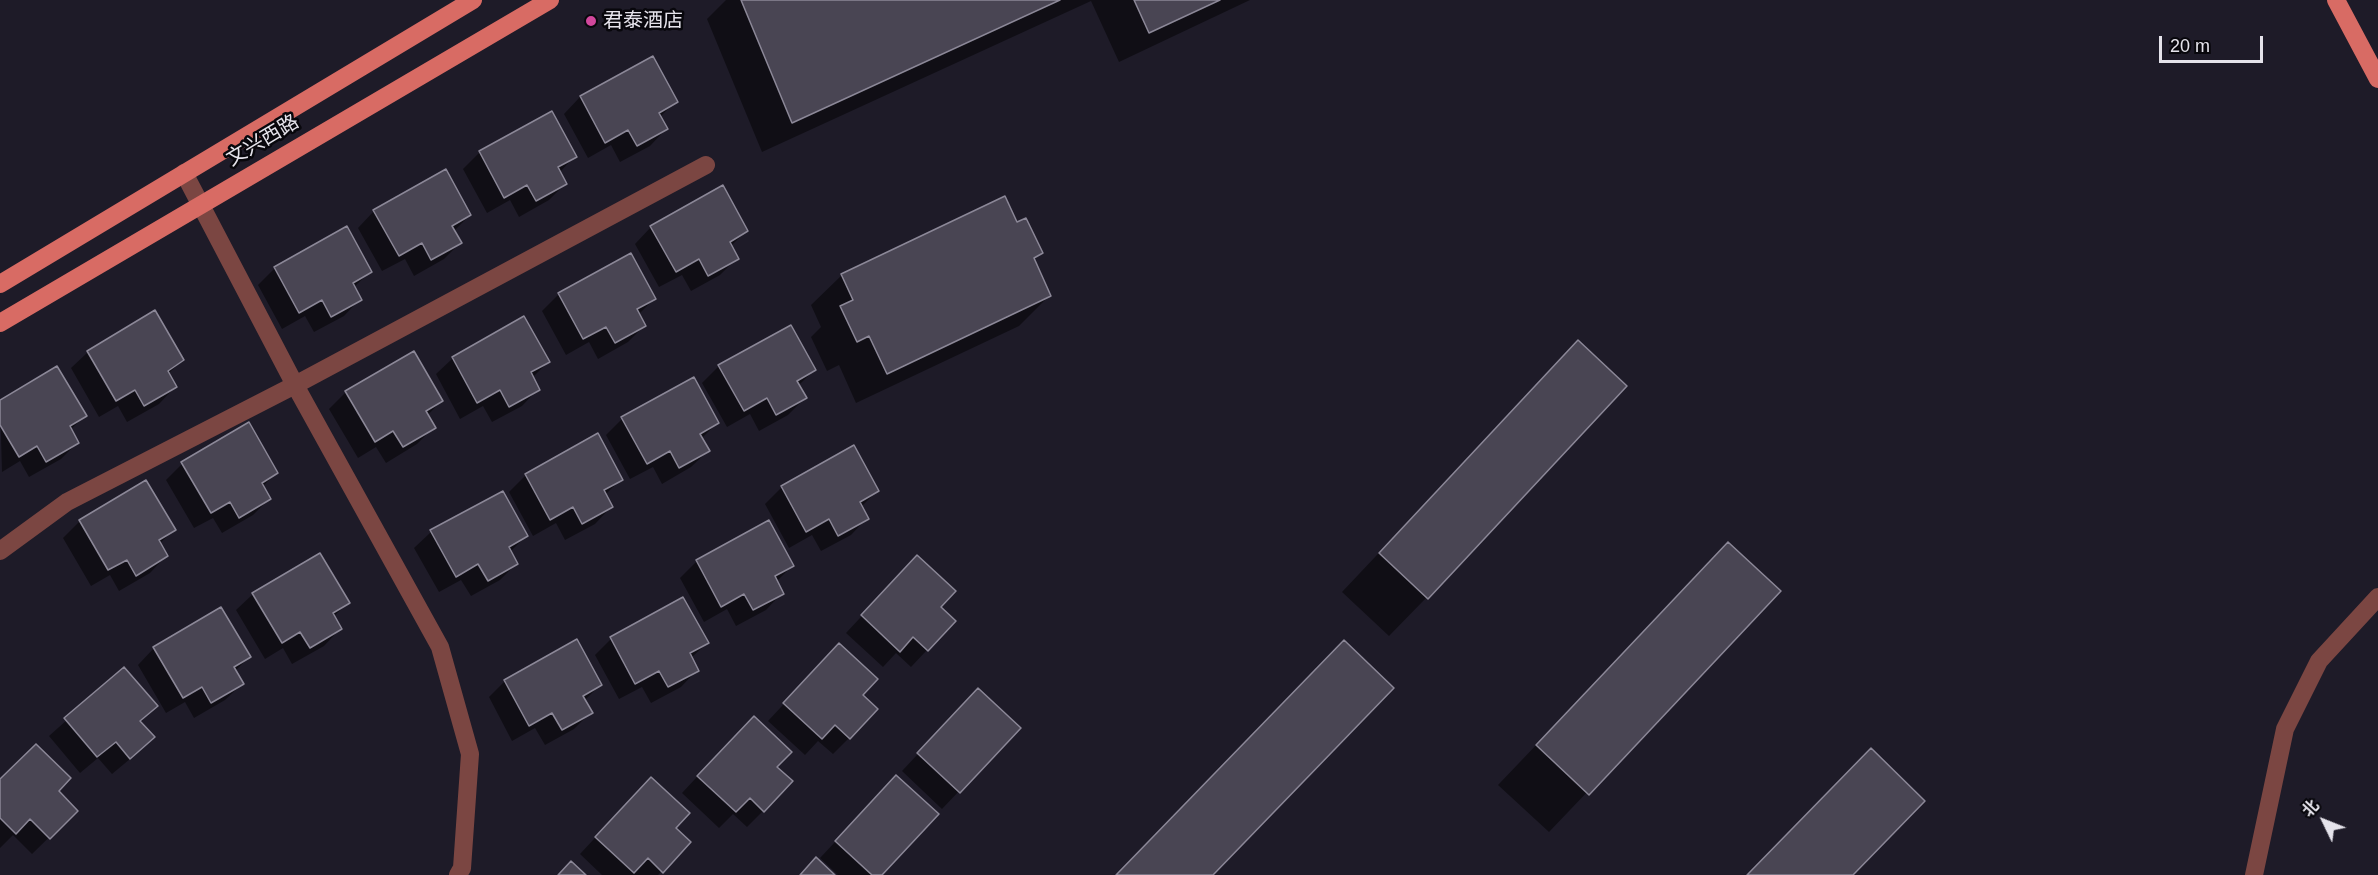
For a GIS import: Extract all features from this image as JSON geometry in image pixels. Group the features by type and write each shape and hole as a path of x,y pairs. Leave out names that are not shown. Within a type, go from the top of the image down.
{"main road":[{"name":"文兴西路","path":"0,284 473,0"},
{"name":"文兴西路","path":"0,323 550,0"},
{"path":"2336,0 2378,79"}],"street":[{"path":"0,551 67,502 295,385 706,165"},
{"path":"184,173 295,385 441,646 470,754 462,868 458,875"},
{"path":"2254,875 2285,729 2319,661 2378,597"}],"building":[{"path":"741,0 1060,0 792,123"},
{"path":"1134,0 1220,0 1149,33"},
{"path":"653,56 678,102 659,113 668,129 637,146 628,130 605,143 580,96"},
{"path":"552,111 577,157 558,167 567,184 536,201 527,185 504,198 479,151"},
{"path":"446,169 471,215 452,226 462,243 431,260 422,243 399,256 373,210"},
{"path":"723,185 748,231 730,242 739,259 708,276 699,259 676,272 650,226"},
{"path":"1005,196 1017,222 1026,218 1043,253 1034,258 1051,296 887,374 869,336 857,342 840,306 853,300 841,274"},
{"path":"347,226 372,272 353,283 362,300 331,317 322,300 299,313 274,267"},
{"path":"631,253 656,299 637,309 646,326 615,343 606,327 583,339 558,293"},
{"path":"155,310 184,360 168,371 177,387 144,406 135,390 116,401 87,351"},
{"path":"524,316 550,362 531,372 540,390 509,407 500,390 477,403 452,357"},
{"path":"791,325 816,370 797,381 807,398 776,415 767,398 744,411 718,365"},
{"path":"1578,340 1627,386 1428,599 1379,553"},
{"path":"414,351 443,401 426,411 436,428 403,447 393,431 375,442 345,391"},
{"path":"57,366 87,416 70,426 79,443 46,462 37,446 19,457 0,425 0,400"},
{"path":"694,377 719,423 700,434 710,451 679,468 670,451 647,464 621,417"},
{"path":"249,422 278,473 262,483 271,499 239,518 230,502 211,513 181,462"},
{"path":"598,433 623,480 604,490 613,507 582,524 573,507 550,520 525,474"},
{"path":"854,445 879,491 860,502 869,519 838,536 829,519 806,532 781,486"},
{"path":"146,480 176,530 159,540 168,556 136,576 127,560 108,570 79,520"},
{"path":"503,491 528,536 509,547 518,564 488,581 478,564 456,577 430,530"},
{"path":"769,520 794,566 775,576 784,594 753,610 744,594 721,607 696,560"},
{"path":"1728,542 1781,591 1589,795 1536,745"},
{"path":"320,553 350,603 333,613 342,629 310,648 300,632 282,643 252,593"},
{"path":"917,555 956,591 941,607 956,621 928,651 913,637 900,652 861,615"},
{"path":"683,597 709,643 690,653 699,671 668,687 659,671 635,684 610,637"},
{"path":"221,607 251,657 234,667 244,684 211,703 202,687 183,698 153,647"},
{"path":"577,639 602,685 583,696 593,713 562,730 552,713 529,726 504,680"},
{"path":"1344,640 1394,688 1213,875 1116,875"},
{"path":"839,643 878,679 863,695 878,709 850,739 835,725 822,739 783,703"},
{"path":"124,667 158,706 140,721 155,737 130,759 116,742 97,757 64,718"},
{"path":"978,688 1021,728 960,793 917,753"},
{"path":"754,716 792,752 777,767 793,781 764,812 750,798 736,812 697,776"},
{"path":"36,744 71,778 59,791 78,811 50,839 30,819 16,834 0,818 0,779"},
{"path":"1871,748 1925,801 1853,875 1747,875"},
{"path":"896,775 939,814 882,875 872,875 835,841"},
{"path":"651,777 690,813 676,828 691,842 663,873 648,858 634,873 595,837"},
{"path":"816,857 835,875 800,875"},
{"path":"571,861 586,875 558,875"}],"place":[{"name":"君泰酒店","path":"591,21"}]}
